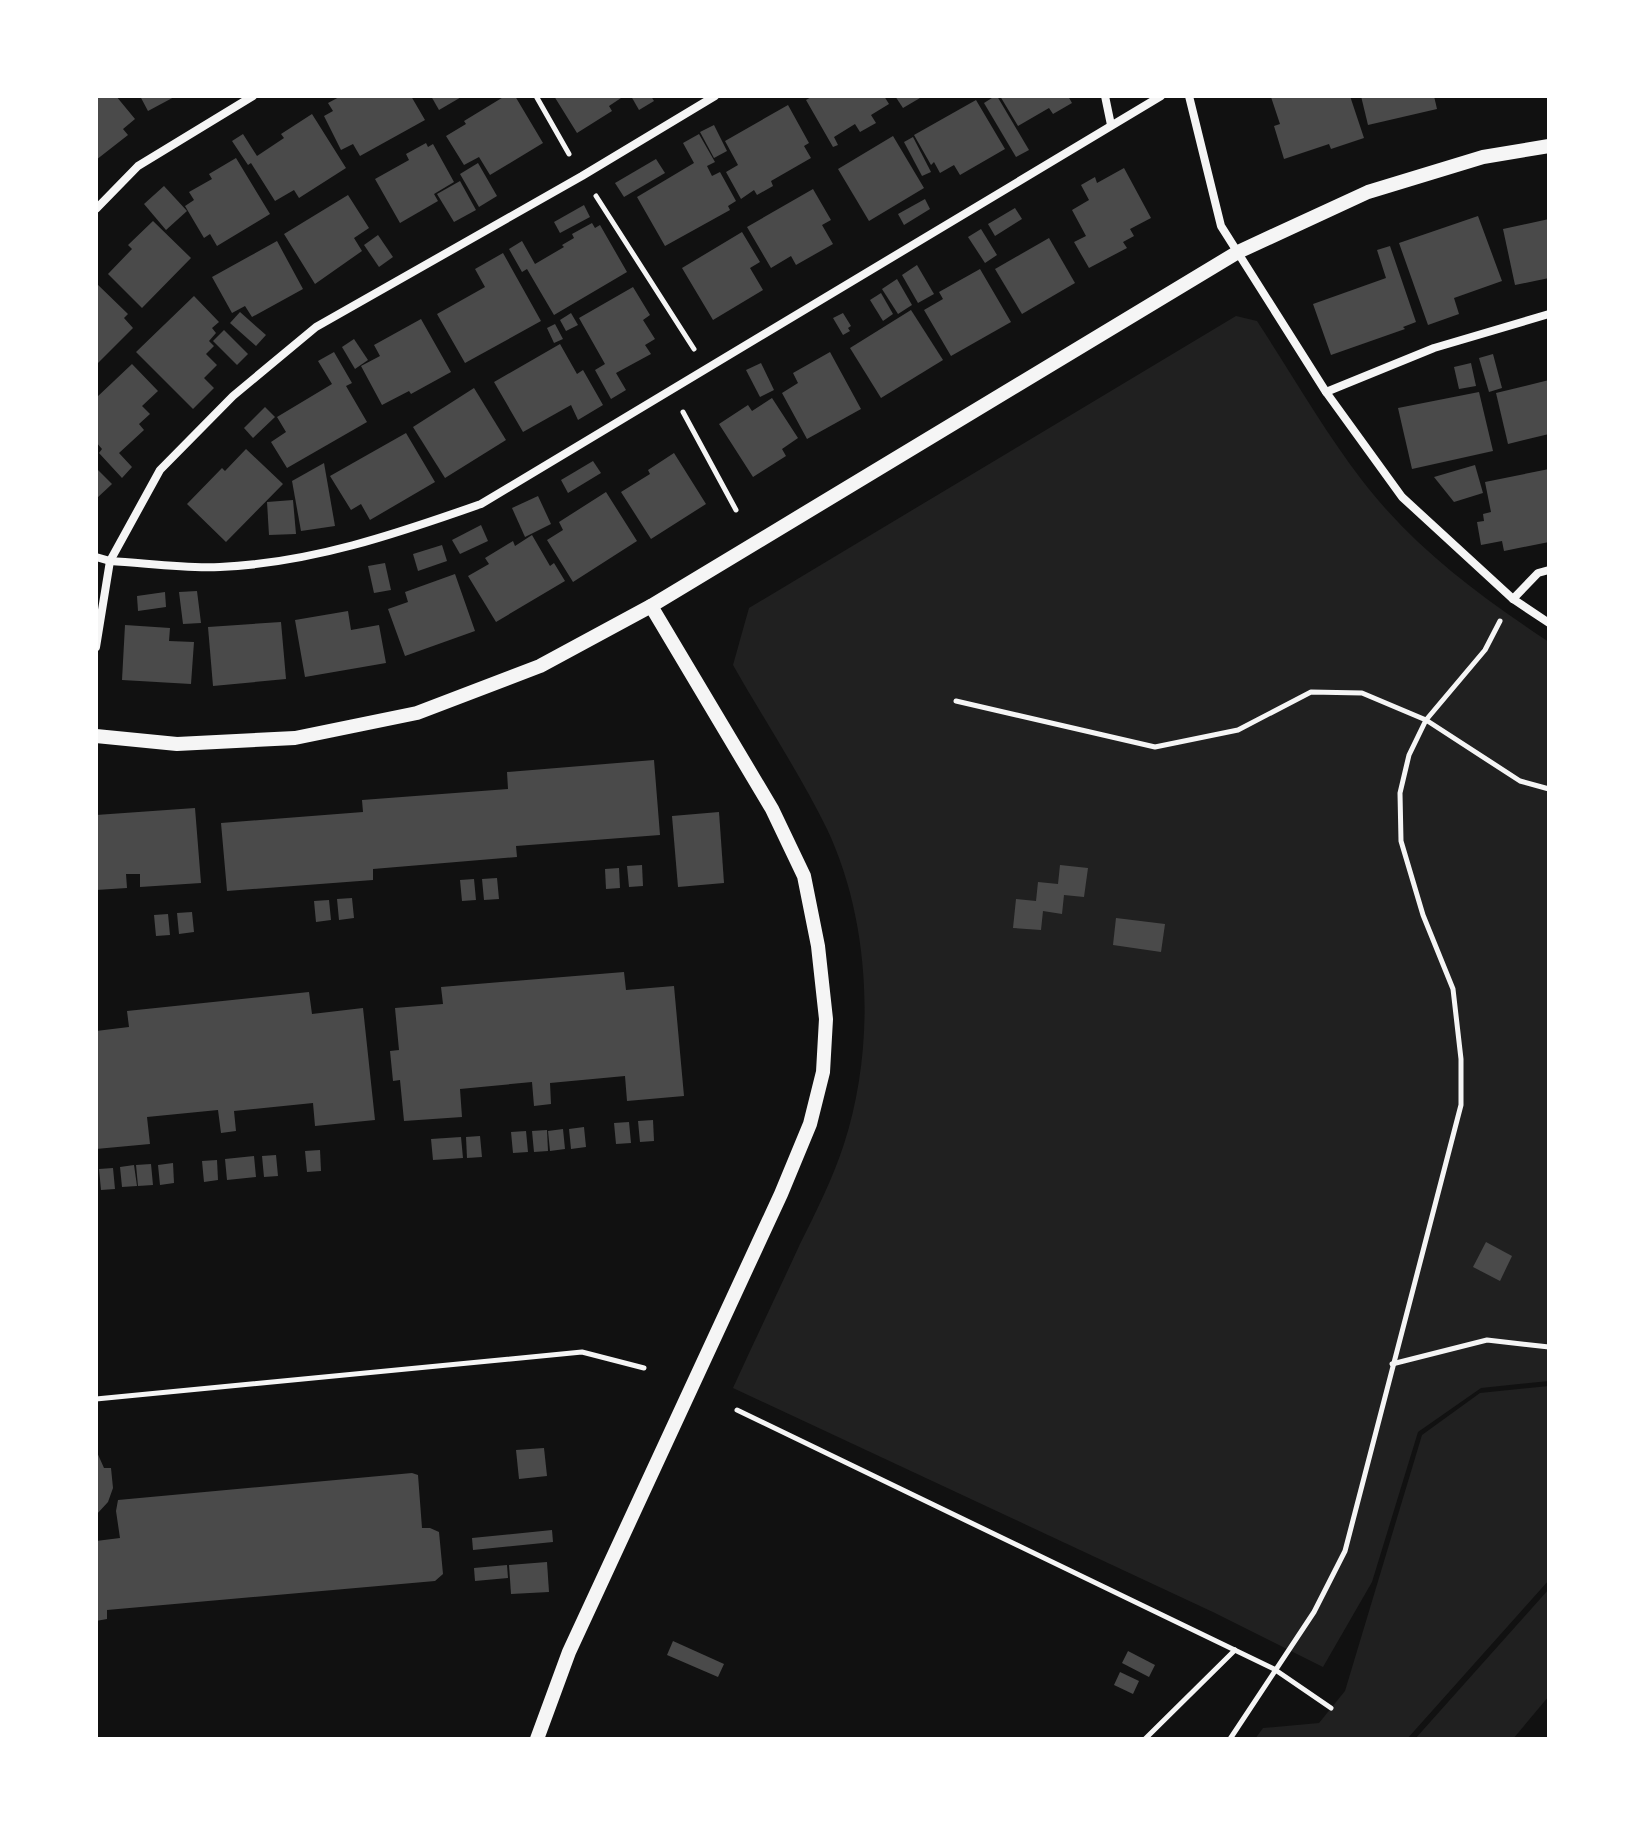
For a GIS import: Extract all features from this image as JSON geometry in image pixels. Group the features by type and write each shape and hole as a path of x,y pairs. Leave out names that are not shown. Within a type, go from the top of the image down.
{"street":[{"path":"96,209 138,166 253,96"},
{"path":"96,647 110,561 160,470 233,396 316,327 582,176 715,96"},
{"path":"1105,96 1111,125"},
{"path":"96,557 110,561 219,567 307,557 395,534 481,504 1161,96"},
{"path":"1189,96 1221,226 1326,392 1402,497 1513,599 1549,623"},
{"path":"96,736 177,744 295,738 417,713 540,666 651,606 1238,252 1368,192 1483,157 1549,146"},
{"path":"1326,392 1434,348 1549,314"},
{"path":"1513,599 1538,573 1549,570"},
{"path":"537,1739 569,1652 781,1194 810,1124 823,1072 826,1019 818,946 804,876 772,809 651,606"}],"path":[{"path":"536,96 582,176 707,368"},
{"path":"671,390 736,510"},
{"path":"1230,1739 1314,1612 1345,1551 1461,1105 1461,1059 1453,989 1423,915 1401,841 1400,793 1409,755 1426,720 1485,650 1513,599"},
{"path":"956,701 1155,747 1238,730 1311,692 1362,693 1426,720 1520,781 1549,789"},
{"path":"1392,1364 1487,1340 1549,1347"},
{"path":"96,1399 582,1352 644,1368"},
{"path":"737,1410 1274,1669 1331,1708"},
{"path":"1145,1739 1235,1650"}],"shaded area":[{"path":"1236,316 1257,321 1347,460 1402,527 1472,588 1549,642 1549,1381 1481,1388 1418,1432 1372,1582 1323,1667 1215,1613 733,1388 840,1157 854,1106 864,1026 860,944 842,865 816,808 733,665 749,608"},
{"path":"1549,1386 1549,1580 1407,1739 1255,1739 1263,1728 1319,1723 1345,1691 1422,1435 1480,1393"},
{"path":"1549,1589 1549,1696 1513,1739 1415,1739"}],"building":[{"path":"96,96 116,96 135,119 123,129 128,135 96,160"},
{"path":"140,96 176,96 148,111"},
{"path":"341,96 411,96 425,120 360,156 353,144 341,150 324,116 333,111 328,103"},
{"path":"431,96 463,96 439,110"},
{"path":"505,96 515,96 543,143 490,175 479,157 464,165 446,136"},
{"path":"554,96 624,96 609,106 612,111 577,133"},
{"path":"631,96 651,96 654,101 639,110"},
{"path":"813,96 884,96 889,104 871,115 876,123 860,132 855,124 834,137 838,145 833,147 806,100"},
{"path":"895,96 919,96 920,98 903,108"},
{"path":"995,96 1029,150 1016,157 984,103"},
{"path":"1000,96 1068,96 1072,103 1053,114 1049,108 1018,126"},
{"path":"1350,96 1364,138 1331,149 1329,144 1284,159 1274,126 1280,124 1271,97"},
{"path":"1361,96 1434,96 1437,109 1368,125"},
{"path":"976,100 1005,149 960,175 954,165 940,173 934,162 931,165 914,135"},
{"path":"788,105 809,143 804,146 811,158 771,181 773,186 757,195 754,190 741,199 726,172 738,165 725,141"},
{"path":"312,114 346,168 299,198 294,190 275,201 251,163 248,165 232,141 243,134 257,156 284,138 281,134"},
{"path":"714,125 727,151 714,158 700,132"},
{"path":"699,134 715,162 707,166 712,176 720,172 736,201 728,206 730,210 665,246 637,197 694,163 683,143"},
{"path":"893,136 924,188 869,221 838,169"},
{"path":"913,137 931,172 922,176 904,142"},
{"path":"426,143 428,147 433,144 454,182 434,194 438,201 400,223 375,179 409,160 406,154"},
{"path":"236,158 270,214 217,246 210,234 204,238 185,206 194,200 189,192 212,179 209,174"},
{"path":"656,159 665,173 624,197 615,183"},
{"path":"478,163 497,196 479,207 460,174"},
{"path":"1124,168 1151,218 1130,229 1134,236 1123,242 1127,248 1089,268 1074,242 1086,236 1072,210 1089,200 1081,185 1095,177 1097,183"},
{"path":"460,181 476,210 454,222 437,194"},
{"path":"164,186 187,211 166,230 144,204"},
{"path":"813,189 831,220 822,225 833,244 796,265 791,256 771,268 747,227"},
{"path":"348,195 369,228 354,238 362,251 315,284 284,234"},
{"path":"925,199 930,209 904,225 898,214"},
{"path":"584,205 590,217 560,233 554,222"},
{"path":"1015,208 1022,219 995,236 988,224"},
{"path":"1478,216 1502,281 1454,298 1459,314 1428,325 1399,243"},
{"path":"1549,219 1549,278 1515,285 1503,229"},
{"path":"153,221 191,258 142,308 108,274 132,249 128,245"},
{"path":"592,223 595,228 600,225 627,272 554,315 527,269 522,272 509,249 522,241 535,264 564,247 562,245 574,238 572,234"},
{"path":"981,229 997,255 985,263 968,237"},
{"path":"742,232 760,262 750,268 763,290 713,320 682,268"},
{"path":"378,235 393,257 379,267 364,245"},
{"path":"1049,238 1075,283 1022,314 995,269"},
{"path":"277,241 303,289 252,317 245,306 232,313 212,277"},
{"path":"1390,246 1416,322 1403,327 1405,329 1331,355 1313,304 1386,278 1377,250"},
{"path":"503,253 541,321 465,363 437,314 485,287 475,269"},
{"path":"917,265 934,294 918,303 902,275"},
{"path":"980,269 1011,322 951,356 924,310 943,299 939,292"},
{"path":"897,279 912,305 898,314 882,289"},
{"path":"96,283 128,314 124,318 133,328 96,365"},
{"path":"633,287 650,315 643,320 655,339 645,345 651,354 616,373 626,390 611,399 595,370 605,364 579,318"},
{"path":"881,293 893,314 883,321 870,300"},
{"path":"194,296 219,322 212,328 216,333 209,341 214,346 206,354 217,365 204,378 214,388 193,409 136,352"},
{"path":"911,310 943,360 881,398 850,348"},
{"path":"240,312 266,335 256,346 230,323"},
{"path":"571,313 578,325 566,331 560,320"},
{"path":"843,313 851,326 848,328 850,331 843,335 833,318"},
{"path":"421,319 451,372 411,394 409,391 382,405 361,366 380,356 374,345"},
{"path":"555,324 563,339 554,343 547,328"},
{"path":"224,330 248,354 237,365 213,341"},
{"path":"354,339 368,360 355,369 342,347"},
{"path":"560,344 577,374 583,370 603,405 578,420 571,405 523,432 494,382"},
{"path":"334,352 352,383 346,386 367,422 287,468 271,442 286,432 277,417 332,384 318,361"},
{"path":"830,352 861,409 807,439 782,393 798,383 793,373"},
{"path":"1493,354 1502,388 1489,392 1479,358"},
{"path":"761,363 774,390 760,397 746,370"},
{"path":"1471,363 1476,386 1459,389 1454,367"},
{"path":"132,364 158,391 142,406 150,414 139,424 144,430 119,453 132,467 122,478 99,453 102,449 96,442 96,398"},
{"path":"1549,380 1549,434 1508,444 1496,393"},
{"path":"474,388 506,440 445,478 413,427"},
{"path":"1479,392 1493,451 1412,469 1398,408"},
{"path":"772,398 798,438 782,449 786,456 753,477 719,424 748,405 752,411"},
{"path":"265,407 275,417 253,438 244,428"},
{"path":"406,433 435,482 370,520 361,504 351,510 330,476"},
{"path":"246,449 283,484 226,542 187,504 222,468 225,471"},
{"path":"674,453 706,504 651,539 621,492 650,474 648,470"},
{"path":"593,461 601,473 568,493 561,480"},
{"path":"324,463 335,526 301,531 292,481"},
{"path":"1475,465 1483,493 1454,502 1434,477"},
{"path":"96,468 112,484 96,499"},
{"path":"1549,469 1549,542 1504,551 1502,541 1481,545 1477,522 1484,521 1483,514 1491,512 1485,482"},
{"path":"606,492 637,541 573,582 547,540 563,530 559,522"},
{"path":"538,496 551,524 525,537 512,508"},
{"path":"293,500 296,534 269,535 267,502"},
{"path":"481,525 488,541 460,554 452,540"},
{"path":"532,535 550,566 554,563 565,581 496,622 468,576 489,564 485,558 513,541 515,546"},
{"path":"442,545 447,561 418,571 413,554"},
{"path":"385,563 391,590 374,593 368,566"},
{"path":"455,574 475,631 405,656 388,609 408,602 405,592"},
{"path":"197,591 201,623 183,624 179,592"},
{"path":"165,592 166,607 138,611 137,596"},
{"path":"348,611 351,630 379,625 386,663 305,677 295,620"},
{"path":"281,622 286,679 213,686 208,627"},
{"path":"125,625 170,628 169,641 194,642 191,684 122,680"},
{"path":"654,760 660,835 516,846 517,857 373,869 373,880 227,891 221,823 363,812 362,800 508,789 507,772"},
{"path":"195,808 201,883 140,887 140,874 126,874 127,888 96,890 96,815"},
{"path":"719,812 724,883 678,887 672,816"},
{"path":"642,865 643,886 629,887 627,866"},
{"path":"1060,865 1088,868 1084,897 1064,895 1062,914 1043,911 1041,930 1013,928 1016,899 1036,901 1038,882 1058,884"},
{"path":"619,868 620,888 606,889 605,869"},
{"path":"497,878 499,899 484,900 482,879"},
{"path":"474,879 476,900 462,901 460,880"},
{"path":"352,898 354,918 339,920 337,899"},
{"path":"329,900 331,920 316,922 314,901"},
{"path":"192,912 194,932 179,934 177,913"},
{"path":"168,914 170,935 156,936 154,915"},
{"path":"1116,918 1165,924 1161,952 1113,945"},
{"path":"624,972 626,990 674,986 684,1096 627,1101 625,1076 550,1083 551,1104 534,1106 532,1082 460,1089 462,1117 404,1121 400,1080 393,1081 390,1051 399,1050 395,1008 443,1004 441,987"},
{"path":"309,992 312,1014 363,1008 375,1120 315,1126 313,1103 234,1111 236,1131 221,1133 218,1110 147,1117 150,1144 96,1149 96,1031 129,1027 127,1011"},
{"path":"653,1120 654,1141 640,1142 638,1121"},
{"path":"629,1122 631,1143 616,1144 614,1123"},
{"path":"584,1127 586,1147 571,1149 569,1129"},
{"path":"563,1129 565,1149 550,1151 548,1131"},
{"path":"547,1130 548,1151 534,1152 532,1131"},
{"path":"526,1131 528,1152 513,1153 511,1132"},
{"path":"480,1136 482,1157 467,1158 466,1137"},
{"path":"461,1137 463,1158 433,1160 431,1139"},
{"path":"320,1150 321,1171 307,1172 305,1151"},
{"path":"276,1155 278,1176 264,1177 262,1156"},
{"path":"254,1156 256,1177 227,1180 225,1159"},
{"path":"217,1160 218,1180 204,1182 202,1161"},
{"path":"173,1163 174,1183 160,1185 158,1165"},
{"path":"151,1164 153,1185 138,1186 136,1165"},
{"path":"134,1165 137,1186 122,1187 120,1167"},
{"path":"113,1168 115,1189 101,1190 99,1169"},
{"path":"1486,1242 1512,1256 1500,1281 1473,1267"},
{"path":"544,1448 547,1476 519,1479 516,1450"},
{"path":"96,1450 104,1468 111,1468 113,1488 108,1502 96,1515"},
{"path":"412,1473 418,1475 422,1528 439,1532 443,1574 435,1581 107,1610 107,1619 96,1621 96,1541 120,1538 116,1511 118,1500"},
{"path":"552,1530 553,1542 473,1550 472,1538"},
{"path":"547,1562 549,1592 511,1594 509,1565"},
{"path":"507,1565 508,1578 475,1581 474,1568"},
{"path":"673,1641 724,1664 718,1677 667,1655"},
{"path":"1128,1651 1155,1665 1149,1677 1122,1663"},
{"path":"1120,1672 1139,1681 1133,1694 1114,1685"}]}
